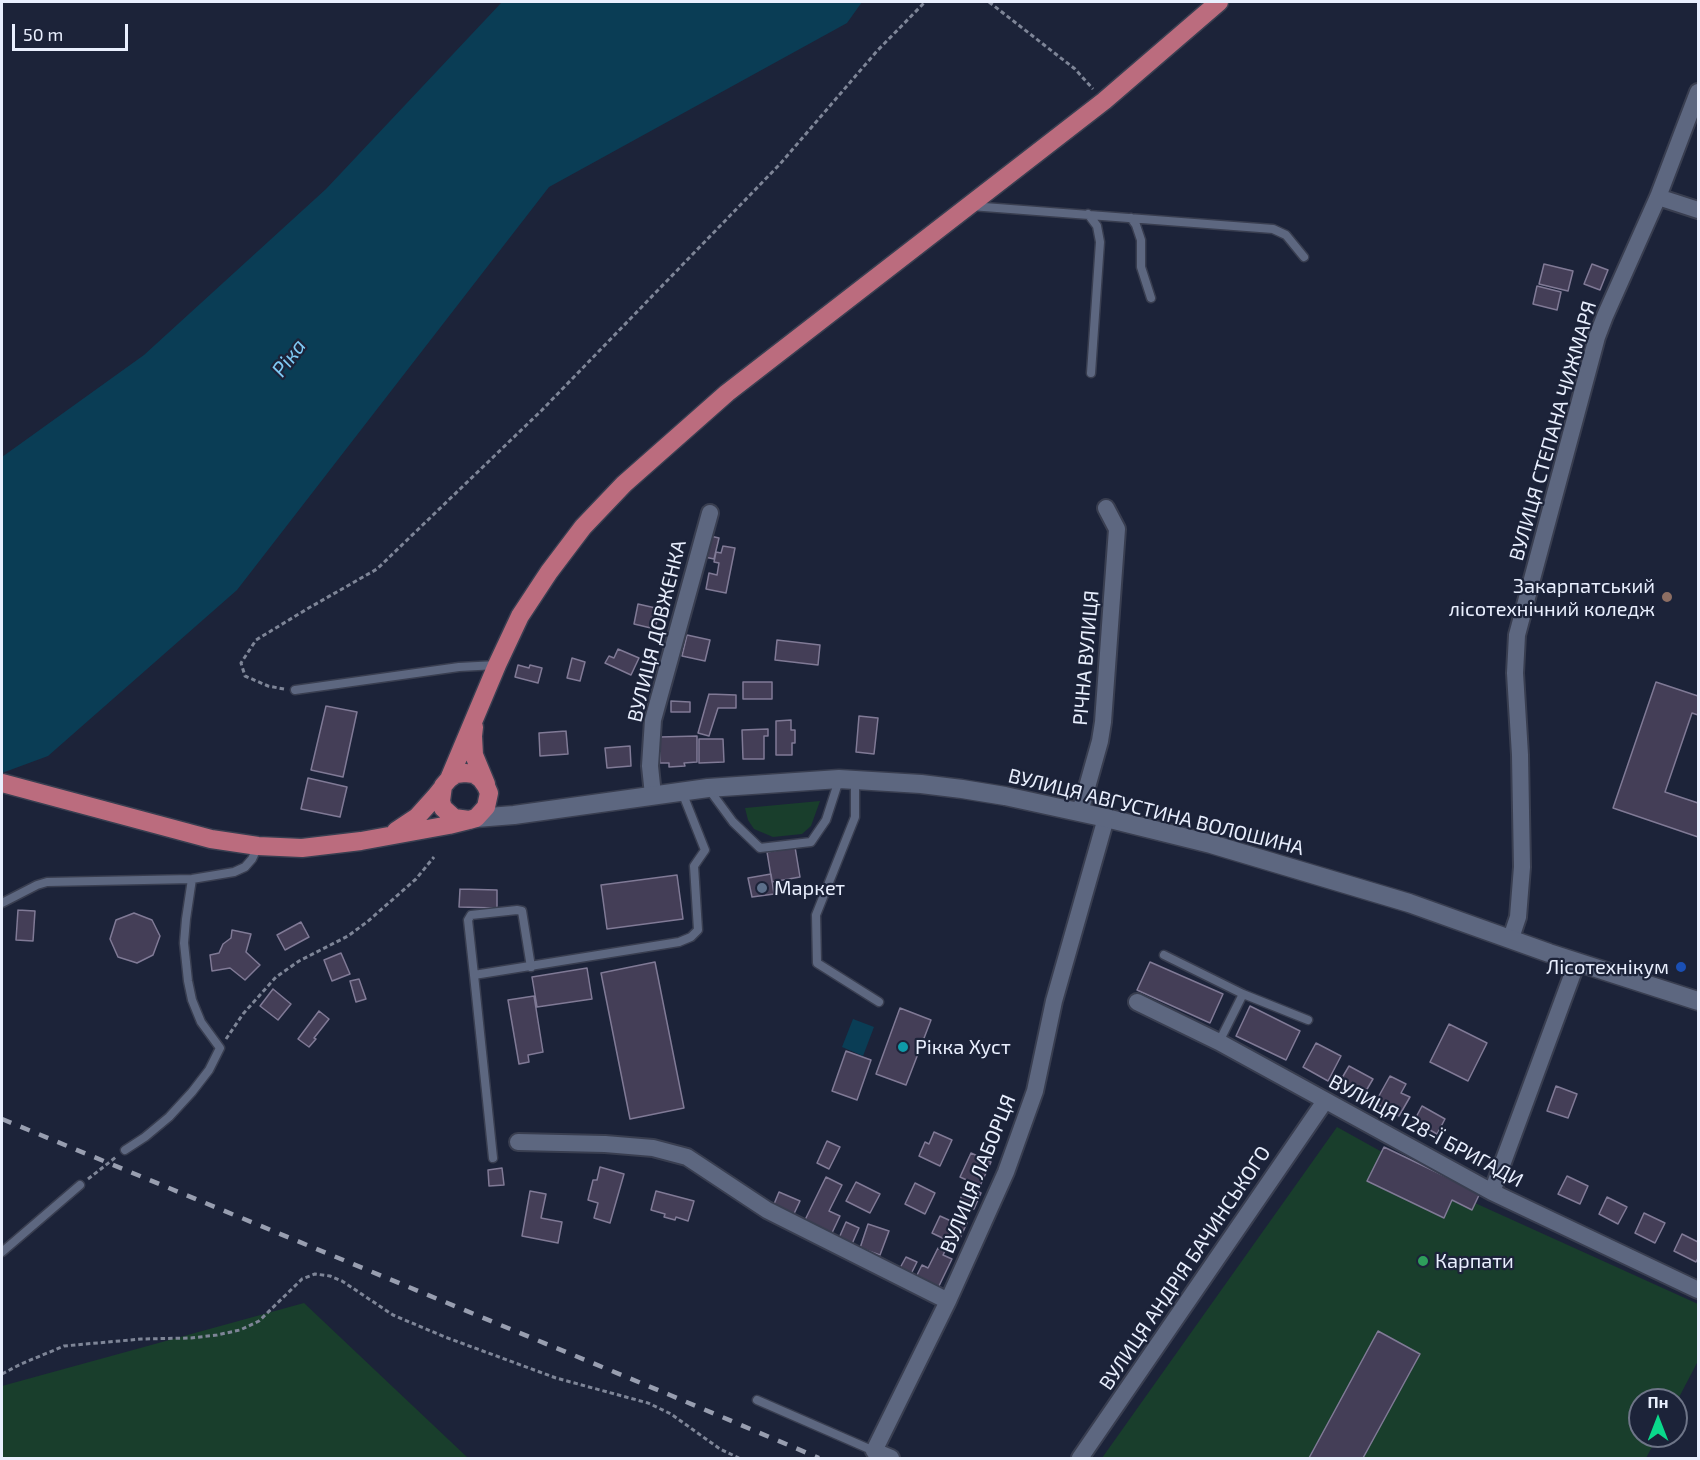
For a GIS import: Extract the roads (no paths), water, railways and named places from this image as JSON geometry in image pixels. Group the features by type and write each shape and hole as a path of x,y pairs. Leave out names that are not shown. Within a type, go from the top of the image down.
{"main road":[{"name":"ВУЛИЦЯ АВГУСТИНА ВОЛОШИНА","path":"390,836 417,817 446,782 520,616 583,527 624,484 727,393 1104,101 1219,2"},
{"path":"475,718 474,755 487,789 486,807 473,819 454,819 443,808 441,801 446,782 456,774 465,773 474,774 481,779 487,789 514,815"},
{"name":"ВУЛИЦЯ АВГУСТИНА ВОЛОШИНА","path":"2,783 211,838 258,846 302,848 361,841 473,819 708,788 847,780 962,789 1080,812 1211,844 1409,903 1577,962 1698,1000"}],"street":[{"name":"ВУЛИЦЯ СТЕПАНА ЧИЖМАРЯ","path":"1511,938 1518,916 1522,867 1515,673 1517,635 1605,316 1658,197 1698,92"},
{"path":"1658,197 1698,210"},
{"name":"РІЧНА ВУЛИЦЯ","path":"1080,812 1103,722 1118,529 1106,508"},
{"name":"ВУЛИЦЯ ДОВЖЕНКА","path":"653,795 650,766 654,713 710,513"},
{"name":"ВУЛИЦЯ ЛАБОРЦЯ","path":"874,1450 948,1301 1006,1172 1035,1090 1054,1001 1106,818"},
{"path":"1492,1192 1577,962"},
{"name":"ВУЛИЦЯ 128-Ї БРИГАДИ","path":"1137,1002 1219,1042 1492,1192 1698,1290"},
{"name":"ВУЛИЦЯ АНДРІЯ БАЧИНСЬКОГО","path":"1080,1458 1325,1101"},
{"path":"518,1142 606,1144 653,1148 687,1157 767,1210 948,1301"},
{"path":"874,1450 891,1458"}],"lane":[{"path":"968,206 1273,229 1286,235 1304,257"},
{"path":"1088,214 1097,226 1100,242 1092,373"},
{"path":"1131,218 1141,240 1141,267 1151,298"},
{"path":"295,690 459,667 497,665"},
{"path":"708,788 733,822 760,848 812,842 847,780"},
{"path":"847,780 855,818 816,915 817,963 879,1002"},
{"path":"474,975 679,942 691,937 698,930 694,866 705,850 682,791"},
{"path":"2,903 47,882 192,879 234,872 245,867 258,846"},
{"path":"125,1150 169,1117 209,1070 220,1048 201,1022 192,1000 188,981 184,943 192,879"},
{"path":"493,1158 468,920 471,915 522,911 531,967"},
{"path":"1164,955 1243,994 1308,1020"},
{"path":"1219,1042 1243,994"},
{"path":"2,1252 80,1185"},
{"path":"757,1400 874,1450"}],"water":[{"name":"Ріка","path":"502,2 862,2 847,23 549,187 237,590 48,756 2,773 2,457 144,355 326,189"},
{"path":"853,1019 874,1027 863,1056 842,1047"}],"railway":[{"path":"2,1119 819,1458"}],"place":[{"name":"Закарпатський лісотехнічний коледж","path":"1667,597"},
{"name":"Маркет","path":"762,888"},
{"name":"Лісотехнікум","path":"1681,967"},
{"name":"Рікка Хуст","path":"903,1047"},
{"name":"Карпати","path":"1423,1261"}]}
